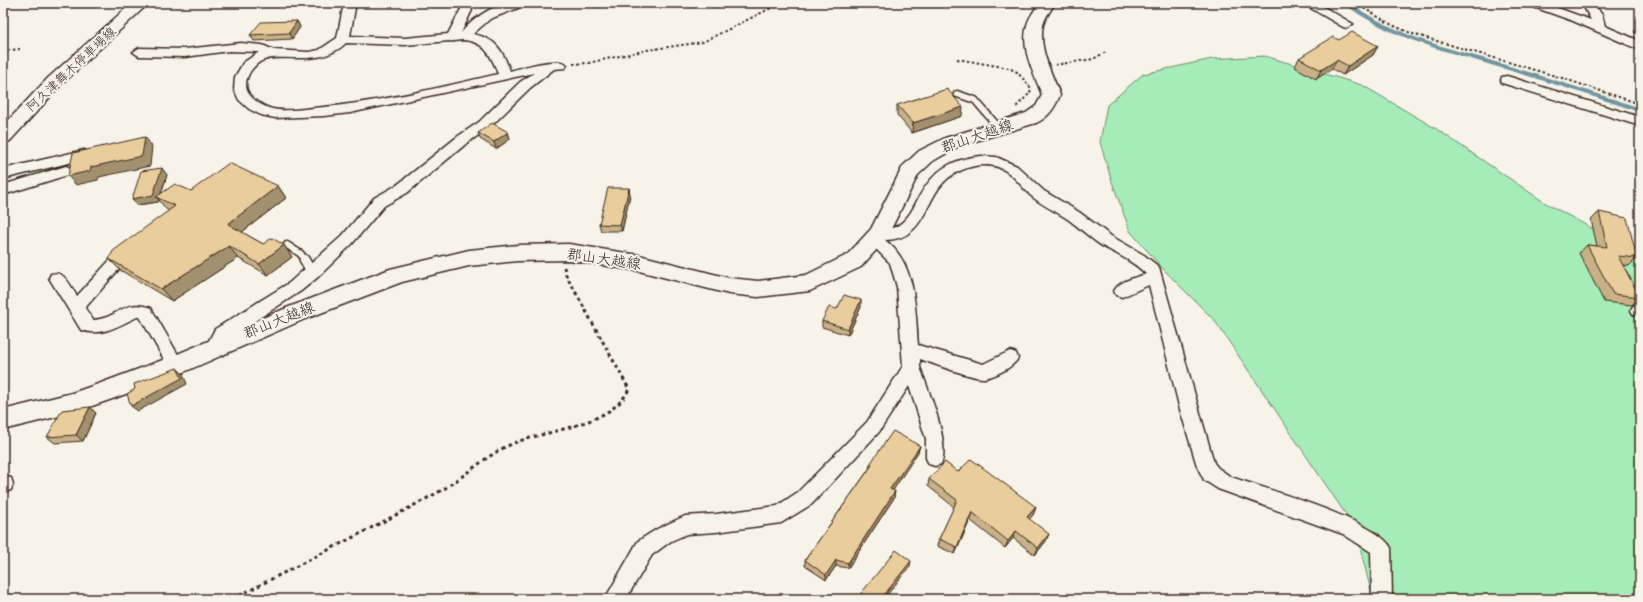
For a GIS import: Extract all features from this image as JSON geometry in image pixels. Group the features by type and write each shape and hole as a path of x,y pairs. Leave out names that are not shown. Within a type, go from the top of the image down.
{"main road":[{"name":"阿久津舞木停車場線","path":"3,137 54,82 141,3"},
{"name":"郡山大越線","path":"3,420 72,403 176,365 213,348 334,298 398,275 476,257 518,253 560,252 606,257 639,263 729,286 758,290 810,283 854,261 876,237 910,171 917,163 935,150 952,142 1034,117 1049,101 1051,95 1035,50 1034,37 1035,25 1047,3"}],"street":[{"path":"343,39 350,3"},
{"path":"1308,3 1347,24"},
{"path":"1532,3 1599,27 1640,46"},
{"path":"1588,3 1596,16 1599,27"},
{"path":"458,38 485,15 514,6"},
{"path":"458,38 466,10"},
{"path":"139,52 185,53 245,47 263,48 270,52 299,55 321,53 330,49 343,39 413,41 458,38 482,40 491,47 499,59 505,75"},
{"path":"270,52 258,56 251,62 245,70 240,86 244,97 255,107 278,114 326,112 395,100 505,75 557,65"},
{"path":"213,348 221,334 295,287 312,273 347,240 379,202 402,189 462,140 484,125 525,85 557,65"},
{"path":"1507,80 1640,122"},
{"path":"3,174 84,155"},
{"path":"876,237 896,234 912,223 932,185 944,173 958,166 973,162 995,162 1012,169 1036,191 1073,215 1109,243 1146,264 1152,271 1154,277 1188,406 1206,466 1210,474 1225,483 1349,526 1367,537 1381,548 1382,599"},
{"path":"3,190 66,171"},
{"path":"876,237 897,261 905,287 911,359 935,439 935,458"},
{"path":"76,308 115,264"},
{"path":"1122,291 1133,284 1154,277"},
{"path":"57,278 87,325 92,327 100,326 136,310 145,312 176,365"},
{"path":"911,359 983,370 992,368 1010,358"},
{"path":"615,599 645,548 664,535 685,525 716,524 781,514 794,507 805,498 873,427 911,359"}],"lane":[{"path":"957,94 975,100 1004,127"},
{"path":"287,245 301,254 312,273"}],"path":[{"path":"557,65 588,63 648,50 703,42 782,3"},
{"path":"1355,3 1392,25 1413,34 1562,78 1640,104"},
{"path":"3,51 20,49"},
{"path":"1042,67 1093,59 1106,52"},
{"path":"957,59 1009,68 1017,72 1031,88 1030,93 1012,112 1004,127"},
{"path":"233,599 437,493 495,453 514,443 590,420 615,407 625,398 629,389 566,275 560,252"}],"green space":[{"path":"1265,56 1362,85 1435,128 1544,202 1640,255 1640,599 1373,599 1355,528 1215,321 1163,269 1130,231 1111,179 1100,142 1107,105 1143,74 1212,59"}],"building":[{"path":"297,21 289,33 250,35 261,22"},
{"path":"1352,32 1378,46 1348,66 1337,60 1321,70 1299,58 1333,37 1339,40"},
{"path":"947,89 963,107 913,123 897,105"},
{"path":"492,123 508,132 494,142 478,133"},
{"path":"145,137 142,156 91,167 90,171 68,176 73,153"},
{"path":"229,163 278,186 228,224 263,244 272,238 284,245 259,264 229,246 161,289 109,259 113,251 175,206 156,197 175,184 191,191"},
{"path":"162,168 153,195 132,199 141,171"},
{"path":"608,188 629,188 620,225 599,224"},
{"path":"1599,212 1627,218 1637,258 1618,256 1640,297 1613,294 1587,245 1607,247"},
{"path":"844,295 861,300 848,329 822,321 829,307 837,309"},
{"path":"177,368 182,378 131,406 127,394 135,389 134,384"},
{"path":"90,407 76,435 47,437 62,410"},
{"path":"893,431 920,446 890,489 895,491 848,563 836,560 826,575 805,560 872,465 870,464"},
{"path":"971,459 1036,507 1027,517 1049,534 1038,548 1016,531 1008,541 972,512 957,547 939,539 957,500 929,479 945,462 958,472"},
{"path":"896,550 911,561 881,599 860,599 858,597"}],"waterway":[{"path":"1346,3 1382,25 1418,40 1549,80 1640,110"}]}
